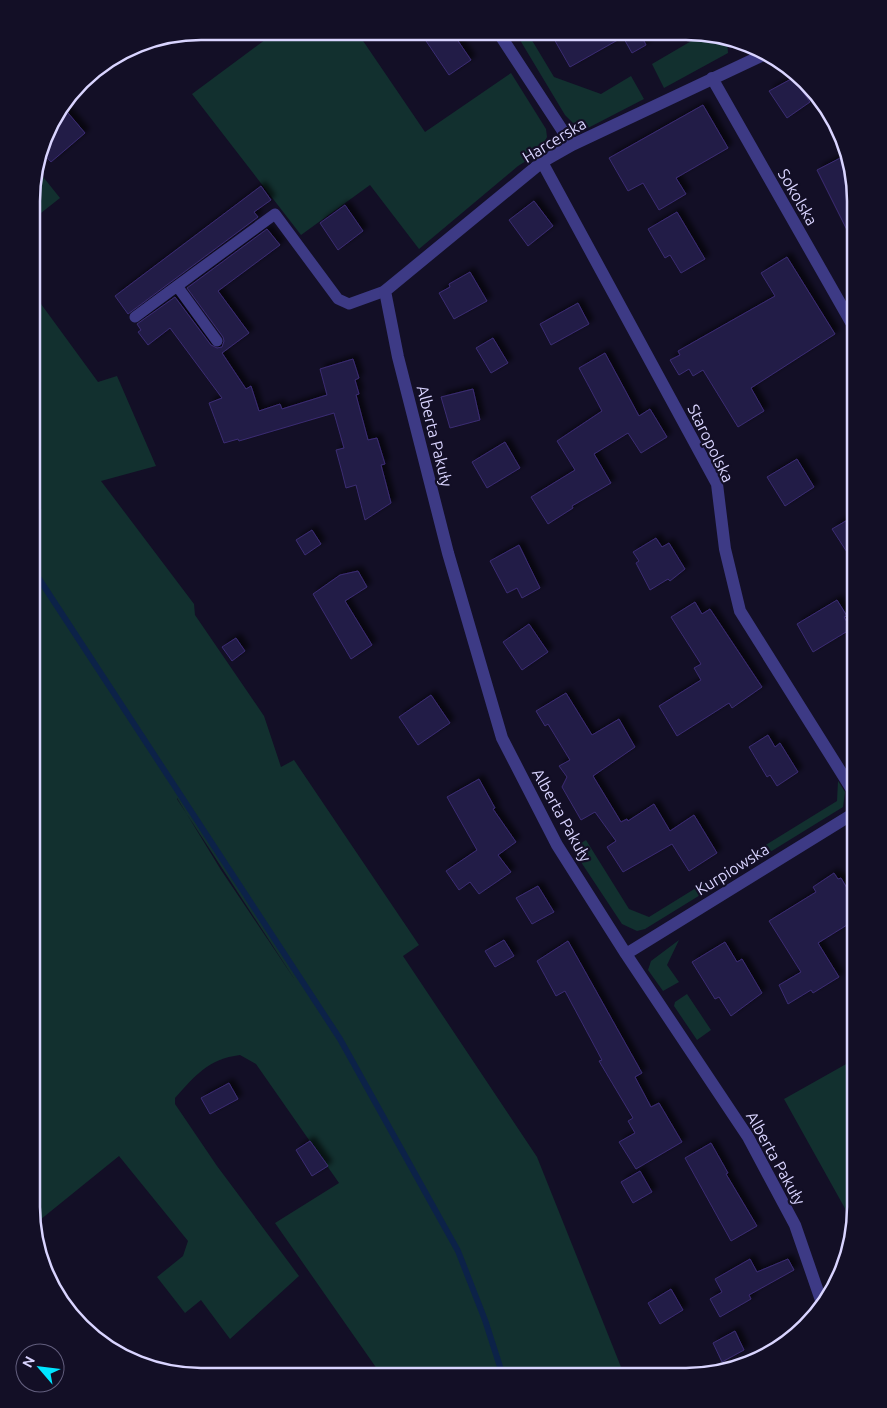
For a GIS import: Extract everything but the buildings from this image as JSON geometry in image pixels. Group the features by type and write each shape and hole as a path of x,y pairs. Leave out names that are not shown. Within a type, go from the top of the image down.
{"street":[{"path":"503,40 572,145"},
{"name":"Harcerska","path":"385,291 542,162 572,145 757,58"},
{"name":"Sokolska","path":"712,78 847,315"},
{"name":"Staropolska","path":"542,162 717,484 726,549 740,611 847,782"},
{"name":"Alberta Pakuły","path":"385,291 398,357 448,554 502,738 557,845 626,954 748,1137 795,1226 820,1296"},
{"name":"Kurpiowska","path":"626,954 847,818"}],"lane":[{"path":"135,317 275,214 338,299 349,304 385,291"},
{"path":"177,286 217,341"}],"green space":[{"path":"265,40 362,40 425,132 511,73 546,129 547,137 539,153 518,166 419,249 370,185 301,235 192,94"},
{"path":"520,40 532,40 554,77 601,94 631,76 644,99 586,129 579,129 565,115"},
{"path":"693,40 727,45 728,53 664,88 652,64"},
{"path":"42,175 60,198 40,214"},
{"path":"40,303 98,382 117,376 156,466 101,481 194,604 195,615 264,716 281,767 294,760 419,945 403,956 537,1157 621,1368 376,1368 275,1223 339,1183 256,1064 240,1055 219,1060 203,1070 175,1098 175,1104 217,1166 299,1276 230,1339 201,1300 185,1313 157,1277 183,1256 188,1241 119,1156 41,1219","holes":["187,814 295,980 221,870"]},
{"path":"838,781 845,792 843,807 645,929 637,931 622,924 573,848 586,840 629,909 649,917 837,801"},
{"path":"679,940 667,965 679,982 663,991 648,970 651,961"},
{"path":"687,994 711,1030 697,1040 674,1006 675,1002"},
{"path":"847,1064 847,1212 784,1099"}],"waterway":[{"path":"40,580 340,1039 458,1251 485,1320 500,1368"}]}
